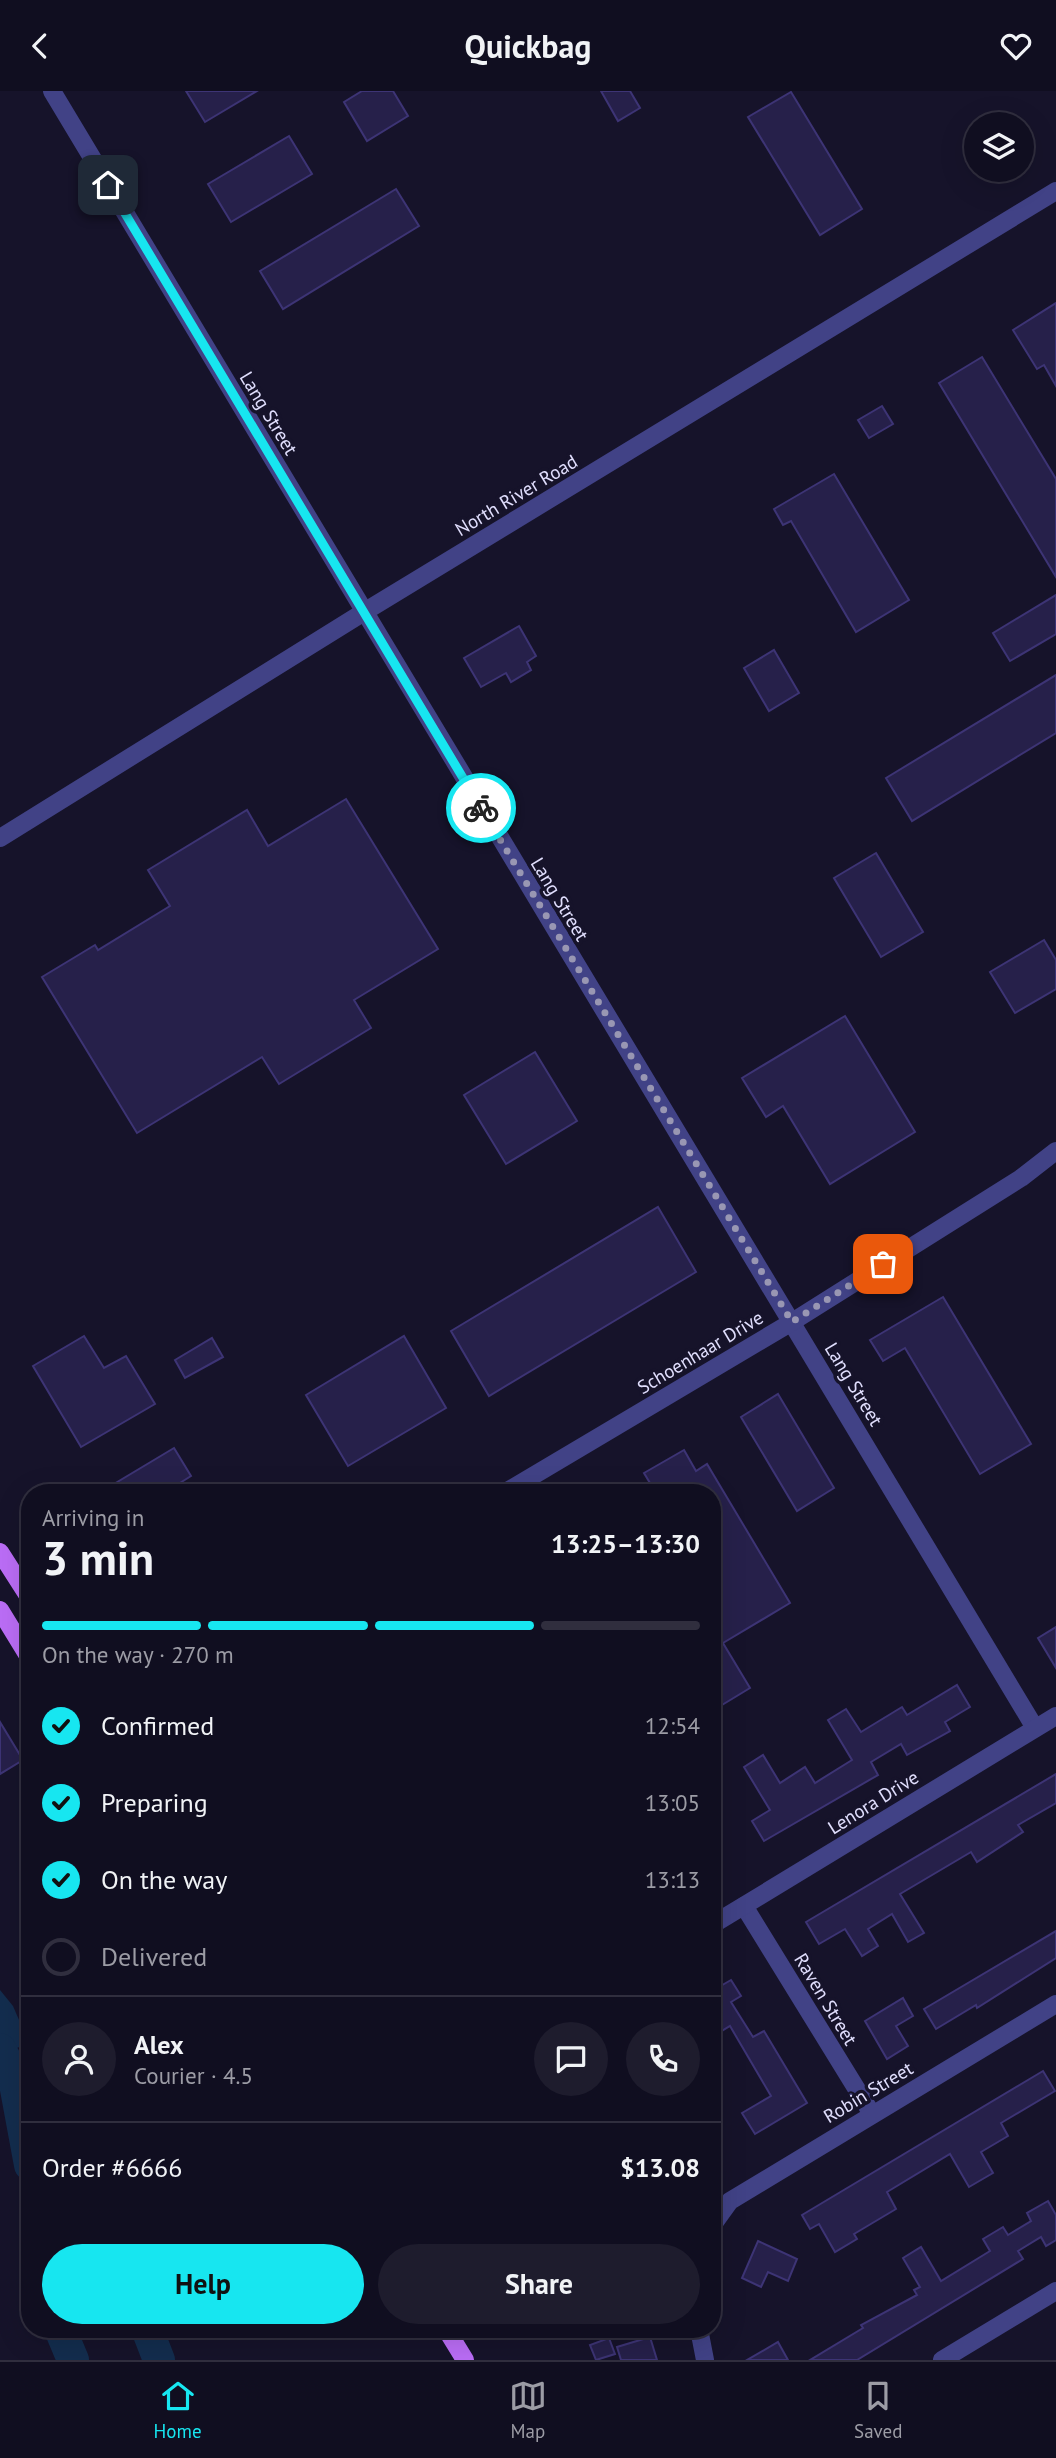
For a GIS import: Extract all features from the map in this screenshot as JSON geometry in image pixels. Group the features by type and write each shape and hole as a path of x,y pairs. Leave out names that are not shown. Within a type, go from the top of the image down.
{"main road":[{"path":"0,1552 21,1585"},
{"path":"0,1610 21,1644"},
{"path":"452,2338 465,2360"}],"street":[{"name":"Lang Street","path":"52,91 1035,1728"},
{"name":"North River Road","path":"0,838 1056,191"},
{"name":"Schoenhaar Drive","path":"518,1484 792,1322 1021,1178 1056,1151"},
{"name":"Lenora Drive","path":"721,1920 1056,1716"},
{"name":"Raven Street","path":"744,1906 872,2114"},
{"name":"Robin Street","path":"721,2214 730,2201 1056,2004"},
{"path":"942,2360 1056,2291"},
{"path":"701,2338 705,2360"}],"water":[{"path":"0,1990 13,2006 21,2024 21,2046 0,2055"}],"building":[{"path":"186,91 257,91 205,122"},
{"path":"362,91 393,91 408,116 367,141 344,102"},
{"path":"601,91 630,91 640,108 618,121"},
{"path":"791,92 862,209 820,235 748,117"},
{"path":"289,136 312,174 231,222 208,184"},
{"path":"396,189 419,226 283,309 260,271"},
{"path":"1056,303 1056,386 1044,365 1037,369 1013,330"},
{"path":"982,357 1056,479 1056,577 939,383"},
{"path":"882,406 893,424 869,438 858,420"},
{"path":"834,474 909,600 856,632 791,521 783,525 774,509"},
{"path":"1056,595 1056,634 1010,661 993,633"},
{"path":"519,626 536,656 527,662 531,670 511,682 506,673 481,687 464,658"},
{"path":"774,650 799,693 769,711 744,668"},
{"path":"1056,675 1056,733 912,821 886,778"},
{"path":"346,799 438,949 354,1000 371,1028 279,1084 262,1057 137,1133 42,977 95,945 98,950 170,906 148,870 247,810 268,846"},
{"path":"876,853 923,932 881,957 834,878"},
{"path":"1044,940 1056,960 1056,989 1015,1013 990,972"},
{"path":"845,1016 915,1132 830,1184 783,1106 766,1117 742,1078"},
{"path":"535,1052 577,1121 506,1164 464,1095"},
{"path":"658,1207 696,1272 489,1396 451,1331"},
{"path":"943,1297 1031,1444 980,1474 905,1348 883,1361 870,1340"},
{"path":"84,1336 104,1368 126,1356 155,1404 81,1447 33,1366"},
{"path":"404,1336 446,1408 348,1466 306,1395"},
{"path":"212,1338 223,1357 185,1378 175,1360"},
{"path":"778,1394 834,1488 797,1511 741,1417"},
{"path":"174,1448 191,1476 178,1484 114,1484"},
{"path":"684,1450 696,1471 707,1464 719,1484 651,1484 644,1473"},
{"path":"721,1487 790,1603 723,1643 750,1688 721,1706"},
{"path":"1056,1627 1056,1668 1038,1638"},
{"path":"957,1685 970,1707 945,1722 950,1731 907,1755 901,1744 871,1762 878,1775 764,1841 752,1821 770,1810 744,1767 763,1755 780,1783 805,1767 815,1783 852,1760 828,1720 846,1709 861,1732 902,1707 907,1715"},
{"path":"0,1722 21,1757 21,1761 0,1774"},
{"path":"1056,1774 1056,1803 1018,1825 1023,1832 977,1862 971,1852 900,1894 924,1933 908,1942 892,1914 868,1929 878,1946 862,1956 845,1929 819,1944 806,1922"},
{"path":"1056,1931 1056,1958 977,2008 976,2005 936,2029 924,2009"},
{"path":"731,1980 741,1996 731,2002 753,2037 764,2031 807,2103 755,2134 742,2113 771,2096 730,2026 721,2032 721,1986"},
{"path":"903,1998 913,2016 896,2026 908,2046 887,2059 865,2021"},
{"path":"1043,2071 1055,2091 1001,2123 1008,2136 981,2152 993,2173 969,2187 950,2154 887,2192 896,2209 854,2234 857,2239 835,2252 819,2224 810,2229 802,2215"},
{"path":"1048,2201 1056,2215 1056,2240 1046,2246 1041,2237 1018,2251 1023,2259 857,2360 810,2360 863,2328 861,2325 917,2295 914,2290 920,2287 903,2258 921,2247 941,2281 990,2251 983,2239 1003,2227 1008,2235 1031,2221 1027,2213"},
{"path":"758,2241 797,2259 788,2281 768,2272 761,2287 742,2278"},
{"path":"609,2338 615,2354 596,2360 590,2345"},
{"path":"650,2338 657,2360 621,2360 617,2347"},
{"path":"778,2342 788,2360 747,2360"}],"waterway":[{"path":"0,2049 13,2073 21,2116"},
{"path":"64,2338 73,2360"},
{"path":"150,2338 159,2360"}],"way so far":[{"path":"481,808 792,1322 883,1264"}],"route":[{"path":"108,185 481,808"}]}
